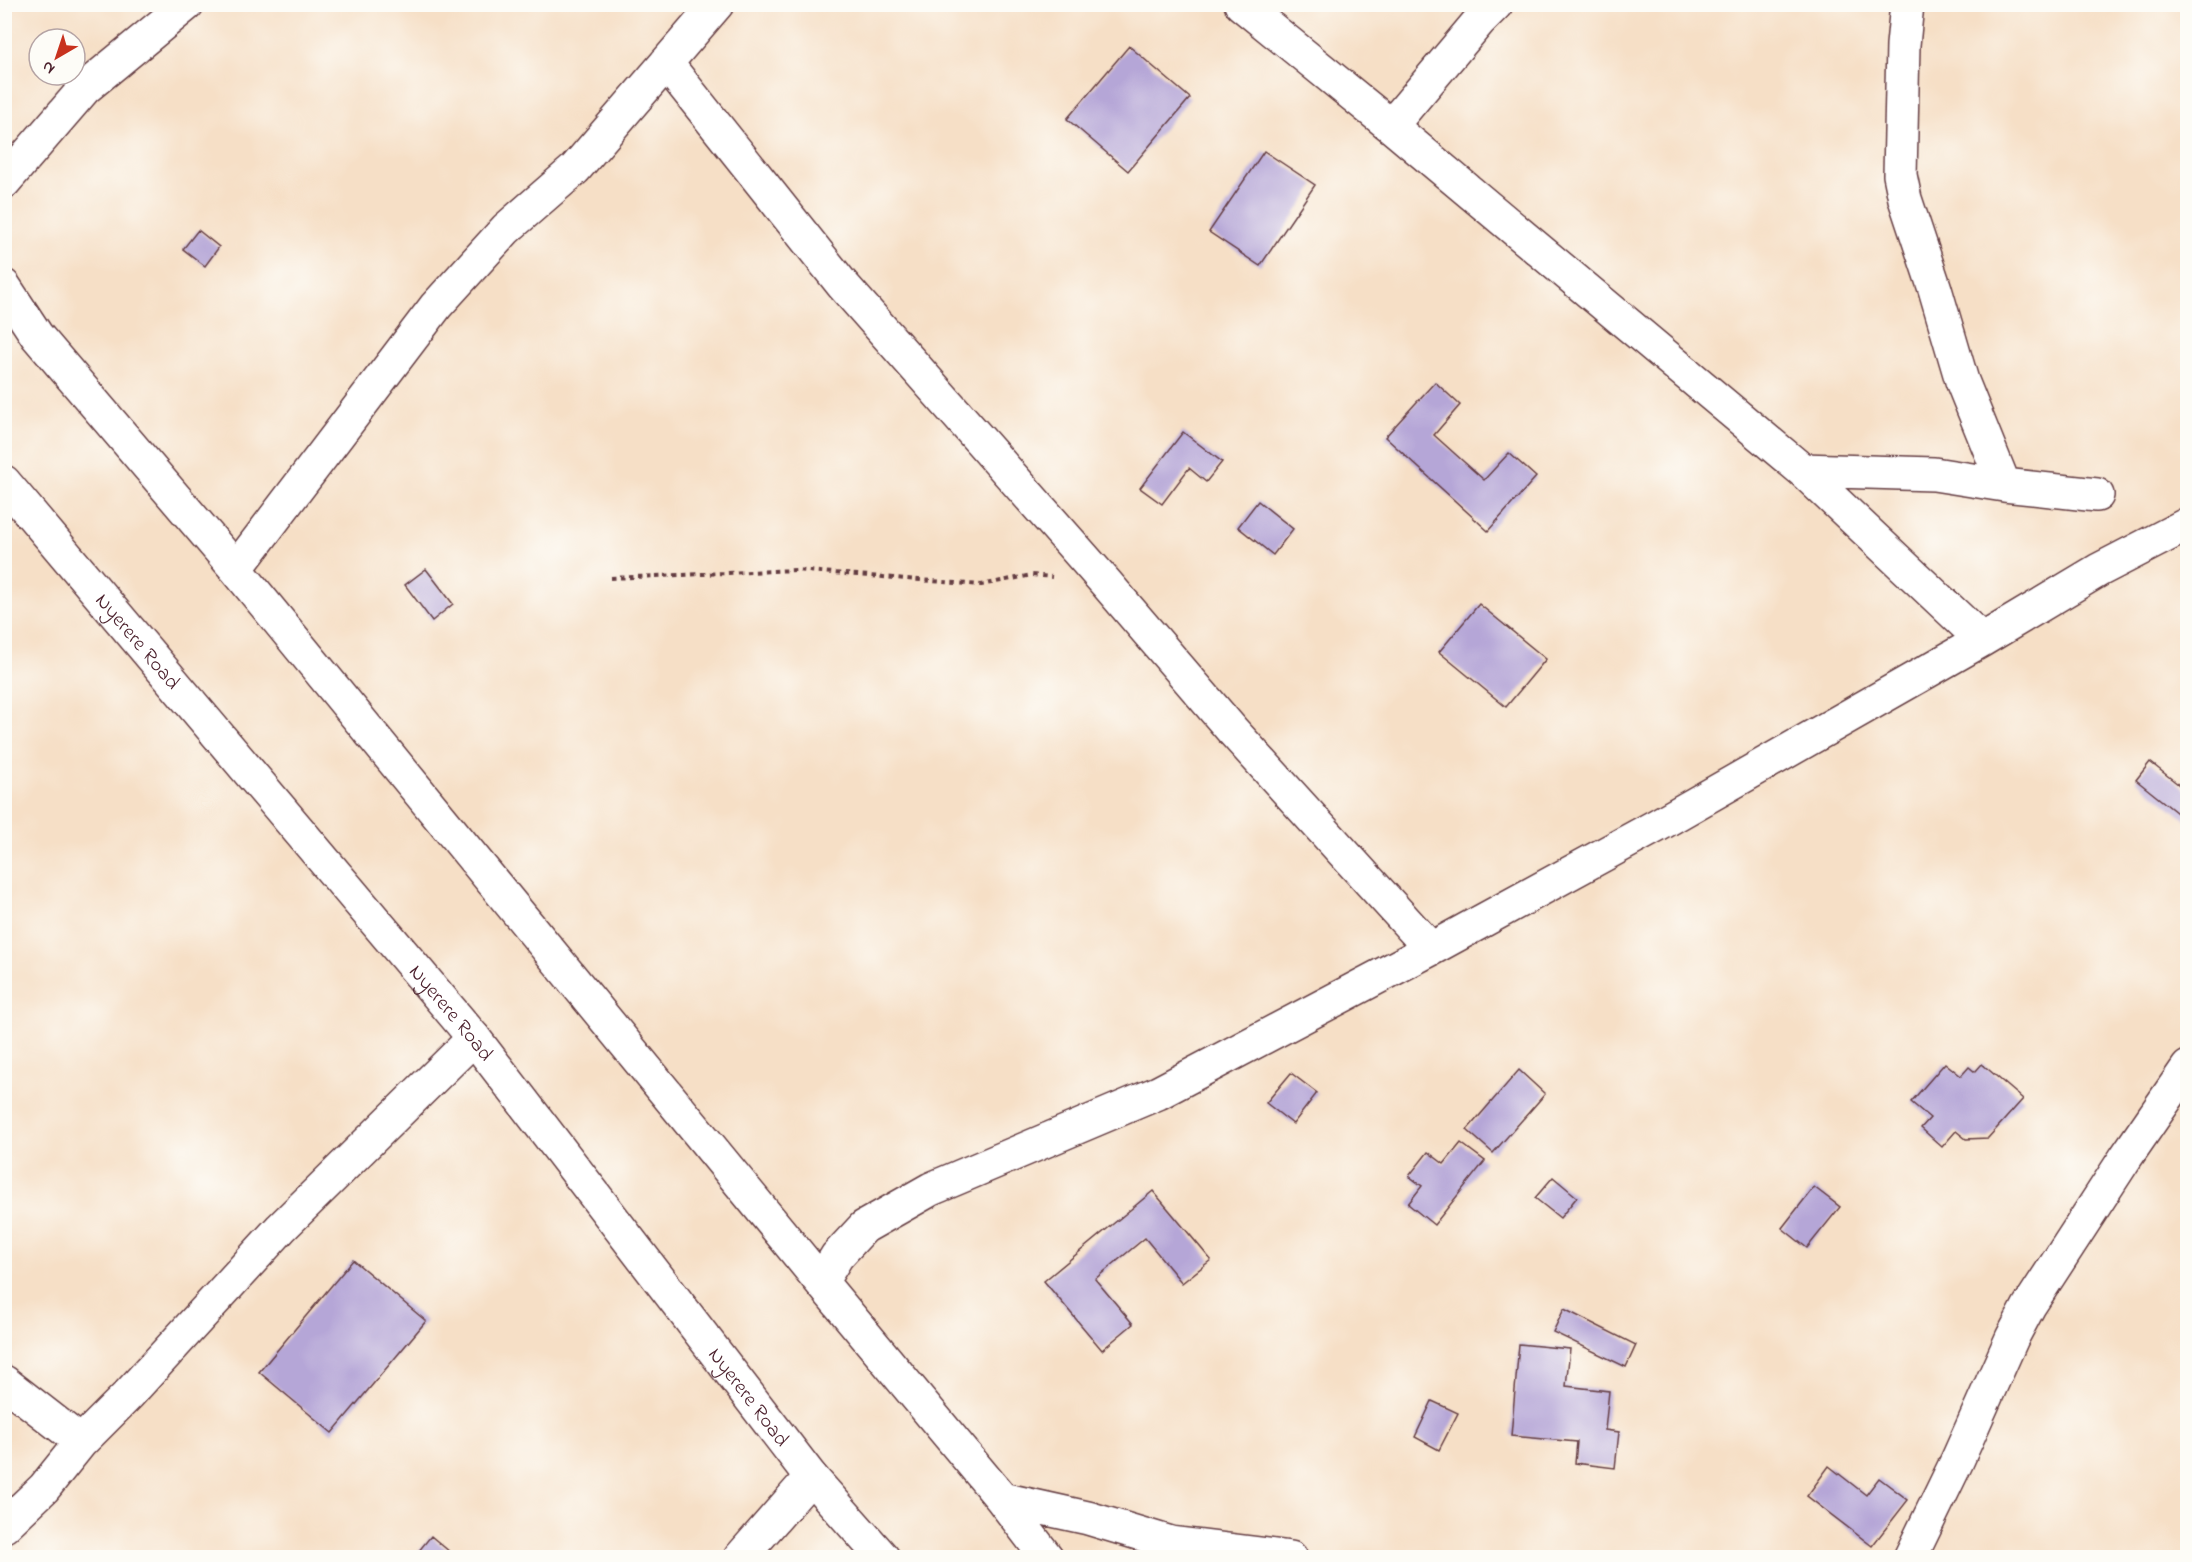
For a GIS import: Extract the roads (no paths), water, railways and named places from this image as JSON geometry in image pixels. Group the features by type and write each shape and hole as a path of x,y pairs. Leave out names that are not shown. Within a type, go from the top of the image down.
{"main road":[{"path":"4,182 85,88 187,4"},
{"path":"236,569 436,306 506,229 575,169 717,4"},
{"path":"1241,4 1391,126 1802,470 1982,640"},
{"path":"1391,126 1496,4"},
{"path":"1907,4 1903,45 1900,175 1905,199 1962,381 2004,485"},
{"path":"666,63 843,284 1099,574 1232,730 1431,949"},
{"path":"4,286 37,336 236,569 1002,1499 1047,1557"},
{"path":"1802,470 1934,474 2004,485 2097,495"},
{"name":"Nyerere Road","path":"4,482 474,1038 811,1477 883,1557"},
{"path":"821,1282 837,1256 864,1227 922,1195 1158,1093 1431,949 1658,825 1982,640 2099,570 2184,531"},
{"path":"4,1526 44,1488 81,1442 128,1395 281,1228 474,1038"},
{"path":"1910,1557 2029,1306 2187,1067"},
{"path":"4,1382 81,1442"},
{"path":"740,1557 811,1477"},
{"path":"1002,1499 1088,1518 1171,1543 1291,1557"}]}
